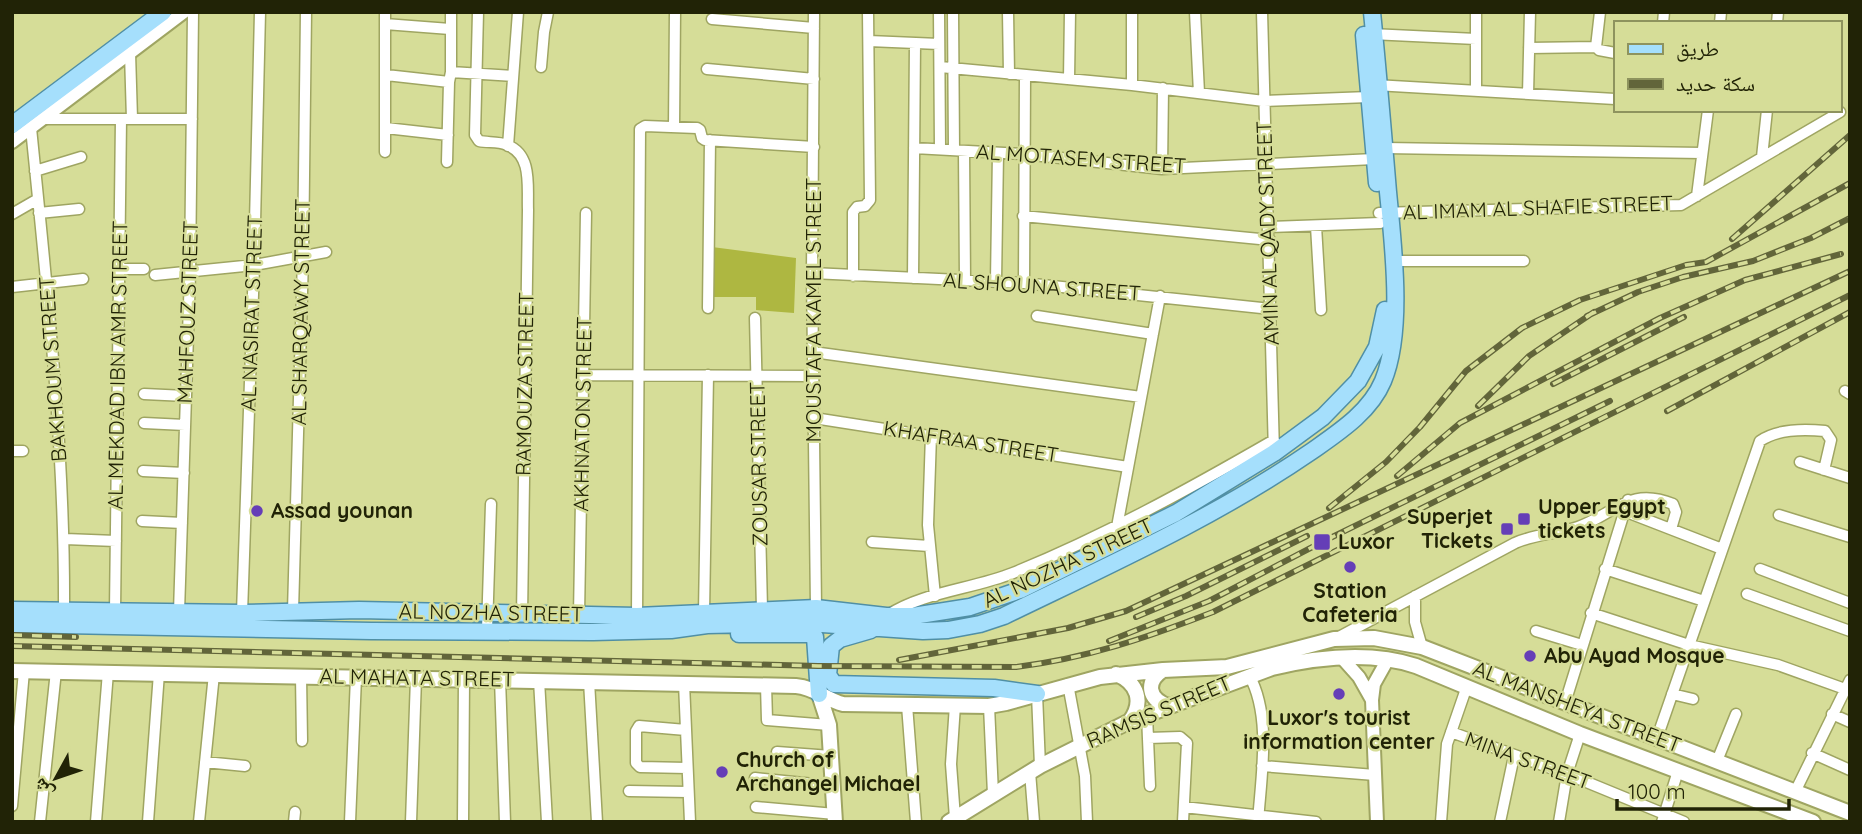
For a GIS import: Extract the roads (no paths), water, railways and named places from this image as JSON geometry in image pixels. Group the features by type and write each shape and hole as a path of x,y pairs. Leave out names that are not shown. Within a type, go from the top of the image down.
{"main road":[{"path":"12,113 145,12"},
{"path":"12,125 163,12"},
{"name":"AL NOZHA STREET","path":"1362,12 1369,34"},
{"name":"AL NOZHA STREET","path":"12,624 371,631 488,630 579,615 637,617 816,608 923,631 981,624 1004,616 1236,500 1338,432 1364,410 1382,383 1385,304 1383,216 1369,34 1372,12"},
{"name":"AL NOZHA STREET","path":"12,610 488,614 522,623 671,630 707,625 885,621 942,613 998,598 1176,513 1323,417 1345,396 1384,349 1394,305 1393,261 1383,216"},
{"path":"1345,396 1364,410"},
{"path":"998,598 1004,616"},
{"path":"317,611 371,631"},
{"path":"885,621 835,641 830,651 828,675 834,684 1005,688 1037,694"},
{"path":"671,630 709,634 812,635 817,641 819,694 829,725 835,818"},
{"name":"AL MANSHEYA STREET","path":"1116,674 1227,667 1334,639 1374,638 1422,647 1850,813"},
{"name":"RAMSIS STREET","path":"952,820 1035,769 1130,721 1249,675 1295,663 1342,658 1388,659"},
{"name":"AL MANSHEYA STREET","path":"1388,659 1416,666 1467,686 1786,817 1813,822"},
{"path":"1163,670 1151,682 1150,690 1153,698 1168,706"},
{"name":"AL MAHATA STREET","path":"18,671 804,686 844,704 989,706 1116,674"},
{"path":"1116,674 1133,684 1138,693 1139,703 1130,721"}],"street":[{"path":"12,142 184,12"},
{"name":"MAHFOUZ STREET","path":"179,612 190,273 193,12"},
{"name":"AL NASIRAT STREET","path":"242,613 260,12"},
{"name":"AL SHARQAWY STREET","path":"293,611 303,257 306,12"},
{"path":"385,12 385,152"},
{"path":"447,162 451,12"},
{"path":"478,12 475,135 482,142 509,146 518,12"},
{"path":"541,67 548,12"},
{"path":"674,127 675,12"},
{"name":"MOUSTAFA KAMEL STREET","path":"814,12 812,272 816,608"},
{"path":"853,276 853,212 870,200 868,12"},
{"path":"939,12 940,149"},
{"path":"953,12 953,68 965,280"},
{"path":"1009,12 1009,74"},
{"path":"1069,79 1070,12"},
{"path":"1132,12 1132,85"},
{"path":"1195,12 1199,93"},
{"name":"AMIN AL QADY STREET","path":"1262,12 1274,447"},
{"path":"1476,12 1476,91"},
{"path":"1528,94 1530,12"},
{"path":"1596,47 1600,12"},
{"path":"712,19 814,28"},
{"path":"386,24 450,29"},
{"path":"1369,34 1476,39"},
{"path":"869,41 940,44"},
{"path":"913,278 915,43"},
{"path":"1529,47 1596,47 1614,53"},
{"path":"130,53 132,119"},
{"path":"940,67 1132,85 1264,101 1372,89 1476,91 1614,99"},
{"path":"707,69 814,79"},
{"path":"386,75 513,76"},
{"path":"1024,283 1025,75"},
{"path":"1162,169 1163,89"},
{"path":"1697,196 1708,112"},
{"path":"1762,157 1767,112"},
{"name":"AL IMAM AL SHAFIE STREET","path":"1269,227 1316,226 1383,216 1671,206 1690,201 1840,112"},
{"path":"43,118 192,120"},
{"name":"AL MEKDAD IBN AMR STREET","path":"115,611 121,119"},
{"path":"637,617 641,127 699,129 702,138 710,140 814,147"},
{"name":"BAKHOUM STREET","path":"31,128 47,283 65,539 64,611"},
{"path":"386,128 448,135"},
{"path":"708,308 710,140"},
{"name":"RAMOUZA STREET","path":"509,146 519,152 524,160 528,210 522,623"},
{"name":"AL MOTASEM STREET","path":"914,148 1024,154 1162,169 1267,165 1380,154 1702,153"},
{"path":"996,281 998,153"},
{"path":"35,171 80,157"},
{"path":"12,214 38,199"},
{"path":"39,213 79,209"},
{"name":"AKHNATON STREET","path":"579,615 586,213"},
{"path":"1023,216 1270,240"},
{"path":"1316,226 1321,310"},
{"path":"155,275 254,265 326,252"},
{"path":"1393,261 1524,261"},
{"path":"119,269 144,269"},
{"name":"AL SHOUNA STREET","path":"812,272 1024,283 1271,309"},
{"path":"12,287 83,279"},
{"path":"1117,527 1160,296"},
{"path":"1037,316 1153,334"},
{"name":"ZOUSAR STREET","path":"755,318 762,609"},
{"path":"813,352 1141,397"},
{"path":"583,375 813,376"},
{"path":"704,613 708,375"},
{"path":"144,394 186,396"},
{"name":"KHAFRAA STREET","path":"814,418 1128,467"},
{"path":"144,424 185,425"},
{"path":"1657,738 1758,444 1766,437 1801,430 1825,431 1831,440 1824,470"},
{"path":"931,435 928,501 934,596"},
{"path":"885,621 909,603 995,580 1117,527 1274,447"},
{"path":"1800,462 1850,478"},
{"path":"143,471 184,474"},
{"path":"1334,639 1515,543 1580,526 1628,500 1651,497 1673,504 1676,512 1671,529"},
{"path":"1565,703 1628,500"},
{"path":"488,630 491,504"},
{"path":"1624,512 1722,548"},
{"path":"1779,515 1850,537"},
{"path":"142,521 182,523"},
{"path":"65,539 116,541"},
{"path":"872,542 929,546"},
{"path":"1605,569 1704,601"},
{"path":"1760,569 1850,603"},
{"path":"1747,594 1850,631"},
{"path":"1415,596 1415,622 1422,647"},
{"path":"1591,613 1689,645 1847,685 1795,792"},
{"path":"1536,631 1582,645"},
{"path":"1342,658 1359,677 1372,700"},
{"path":"1377,822 1372,700 1374,684 1388,659"},
{"path":"12,806 18,671"},
{"path":"40,822 56,671"},
{"path":"96,822 108,672"},
{"path":"148,822 159,673"},
{"path":"199,822 214,674"},
{"path":"1249,675 1262,709 1258,819"},
{"path":"301,676 302,740"},
{"path":"350,822 356,677"},
{"path":"411,822 416,678"},
{"path":"463,822 464,678"},
{"path":"500,679 505,822"},
{"path":"539,680 547,822"},
{"path":"589,681 597,822"},
{"path":"684,683 690,822"},
{"path":"1068,684 1085,776 1087,822"},
{"path":"766,685 767,720 829,725"},
{"path":"1441,822 1446,757 1451,732 1467,686"},
{"path":"1034,822 1037,694"},
{"path":"1672,694 1693,699"},
{"path":"907,705 916,822"},
{"path":"952,820 951,764 955,705"},
{"path":"989,706 993,794"},
{"path":"1717,761 1736,714"},
{"path":"1832,714 1850,722"},
{"path":"1147,715 1150,786"},
{"path":"686,730 639,726 636,732 636,764 640,767 687,768"},
{"name":"MINA STREET","path":"1451,732 1567,774 1663,818 1684,822"},
{"path":"1559,822 1567,774 1580,734"},
{"path":"1148,738 1180,737 1187,743 1183,822"},
{"path":"777,752 831,756"},
{"path":"1812,753 1850,770"},
{"path":"1500,822 1514,756"},
{"path":"205,762 246,766"},
{"path":"1262,766 1375,775"},
{"path":"1663,818 1678,771"},
{"path":"755,778 834,786"},
{"path":"629,791 688,792"},
{"path":"756,807 835,818"},
{"path":"1184,807 1258,819 1316,822"}],"railway":[{"path":"1732,239 1850,135"},
{"path":"1329,508 1386,462 1420,427 1466,371 1522,328 1580,300 1686,265 1706,262 1850,183"},
{"path":"1587,316 1638,292 1683,277 1753,261 1811,238 1850,218"},
{"path":"1397,476 1460,423 1660,318 1745,280 1841,254"},
{"path":"899,660 1068,628 1126,611 1850,271"},
{"path":"12,646 818,666 1016,667 1042,663 1116,646 1213,612 1850,295"},
{"path":"1478,406 1529,356 1594,312"},
{"path":"1667,411 1850,312"},
{"path":"1553,384 1684,317"},
{"path":"1109,641 1209,601 1322,542 1610,401"},
{"path":"1136,617 1186,596 1307,536"},
{"path":"12,635 76,637"}],"place":[{"name":"Assad younan","path":"257,511"},
{"name":"Upper Egypt tickets","path":"1524,519"},
{"name":"Superjet Tickets","path":"1507,529"},
{"name":"Luxor","path":"1322,542"},
{"name":"Station Cafeteria","path":"1350,567"},
{"name":"Abu Ayad Mosque","path":"1530,656"},
{"name":"Luxor's tourist information center","path":"1339,694"},
{"name":"Church of Archangel Michael","path":"722,772"}]}
